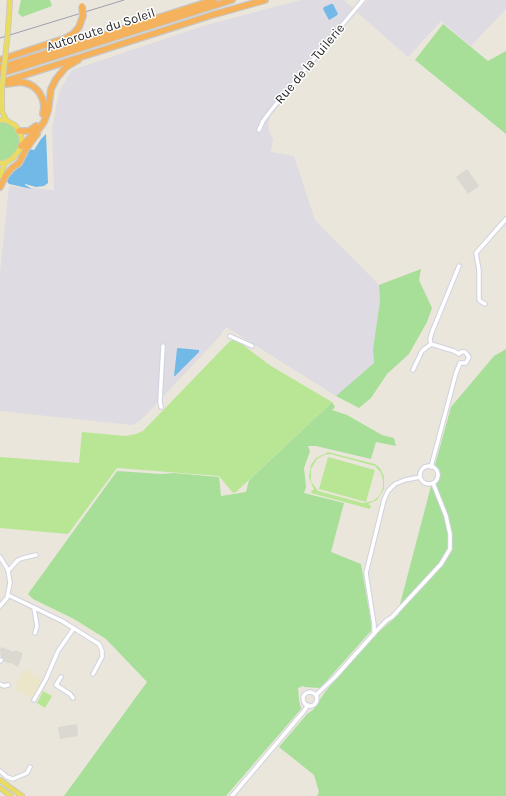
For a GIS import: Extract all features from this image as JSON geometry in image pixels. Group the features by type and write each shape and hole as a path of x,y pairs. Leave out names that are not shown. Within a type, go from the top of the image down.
{"highway":[{"path":"0,60 66,38 77,31 83,16 80,0"},
{"name":"Autoroute du Soleil","path":"0,68 214,0"},
{"name":"Autoroute du Soleil","path":"0,74 232,0"},
{"path":"1,85 140,38 265,0"},
{"path":"0,187 6,175 19,162 42,124 48,111 52,86 62,70 88,56 140,38"},
{"path":"1,85 16,82 26,83 37,89 42,97 44,110 40,122 31,130 26,132 19,131"},
{"path":"21,146 42,124"}],"main road":[{"path":"0,98 10,15 10,0"},
{"path":"10,15 14,0"},
{"path":"1,85 2,111 6,120"},
{"path":"0,120 6,120 16,126 21,139 21,146 17,155 3,163 0,176"},
{"path":"0,780 22,796"},
{"path":"0,788 11,796"}],"street":[{"name":"Rue de la Tuilerie","path":"259,130 263,121 272,109 363,0"},
{"path":"485,304 479,299 479,270 476,253 506,219"},
{"path":"431,344 430,339 432,332 459,266"},
{"path":"230,336 236,337 252,346"},
{"path":"431,344 454,351 458,359 456,373 431,467"},
{"path":"413,370 422,351 431,344"},
{"path":"161,407 163,346"},
{"path":"431,467 436,470 438,476 435,482 426,484 422,481 420,474 423,469 431,467"},
{"path":"374,634 374,624 366,573 384,500 388,491 395,484 420,477"},
{"path":"316,694 335,678 387,620 392,617 436,570 450,548 450,534 446,516 433,483"},
{"path":"8,571 18,560 36,555"},
{"path":"0,557 8,571 10,583 8,595 0,606"},
{"path":"8,595 74,628 97,642 102,648 102,659 93,674"},
{"path":"34,608 37,626 35,633"},
{"path":"34,700 46,679 58,651 74,628"},
{"path":"61,677 56,685 70,694 73,698"},
{"path":"0,684 4,686 8,685"},
{"path":"312,692 316,694 316,704 312,706 308,705 303,700 305,694 312,692"},
{"path":"232,796 308,705"},
{"path":"0,771 13,778 27,773 30,767"}],"shaded area":[{"path":"301,0 344,0 353,8 270,117 268,124 273,139 271,152 294,156 315,220 379,285 380,301 373,349 374,363 340,395 336,396 226,327 220,336 140,421 132,425 0,411 0,273 9,186 54,190 52,129 59,92 72,70 206,25"},
{"path":"368,0 506,0 506,9 471,46 441,21 408,57 357,12"},
{"path":"467,169 479,186 468,194 456,177"},
{"path":"2,647 14,652 15,650 23,653 18,667 1,660 0,649"},
{"path":"25,668 44,681 33,699 16,690 18,687 15,685"},
{"path":"77,724 78,736 60,739 58,727"}],"green space":[{"path":"21,0 50,0 52,6 22,17 18,13"},
{"path":"443,24 488,61 506,51 506,134 415,60"},
{"path":"0,122 8,123 14,127 18,132 20,139 17,151 13,156 2,161 0,160"},
{"path":"421,269 419,280 432,308 427,322 409,354 387,374 371,398 359,408 336,396 374,363 373,349 380,301 379,285"},
{"path":"235,339 271,366 332,402 236,492 233,493 219,476 117,468 68,534 0,528 0,457 79,463 82,432 126,436 143,431 230,341"},
{"path":"506,349 506,796 317,796 319,792 314,775 279,747 307,714 313,710 325,692 358,653 373,637 399,614 399,608 431,486 437,482 440,474 435,465 451,407 494,356"},
{"path":"332,402 335,407 332,410 347,415 382,435 394,438 396,446 376,442 371,459 316,446 308,446 310,451 304,468 306,487 304,493 344,503 331,552 361,564 371,622 371,631 322,686 319,688 303,686 298,688 301,709 226,796 64,796 147,682 106,639 74,619 33,599 28,594 117,471 161,474 174,473 219,477 221,496 246,492 249,480"},
{"path":"328,452 375,464 380,468 384,476 384,489 377,500 368,504 371,506 370,509 311,493 312,490 314,490 309,477 311,465 316,458","holes":["330,454 375,466 381,473 383,488 379,496 373,501 363,503 318,491 311,481 311,469 317,459 324,455"]},
{"path":"328,457 375,470 366,502 319,489"},
{"path":"43,691 52,696 45,708 37,703"}],"water":[{"path":"333,4 338,14 329,20 323,9"},
{"path":"46,134 48,183 44,186 36,187 25,184 32,189 9,184 6,180 10,173 23,162 29,149 34,150"},
{"path":"177,349 199,350 199,352 174,376"}],"tram line":[{"path":"0,38 124,0"}]}
